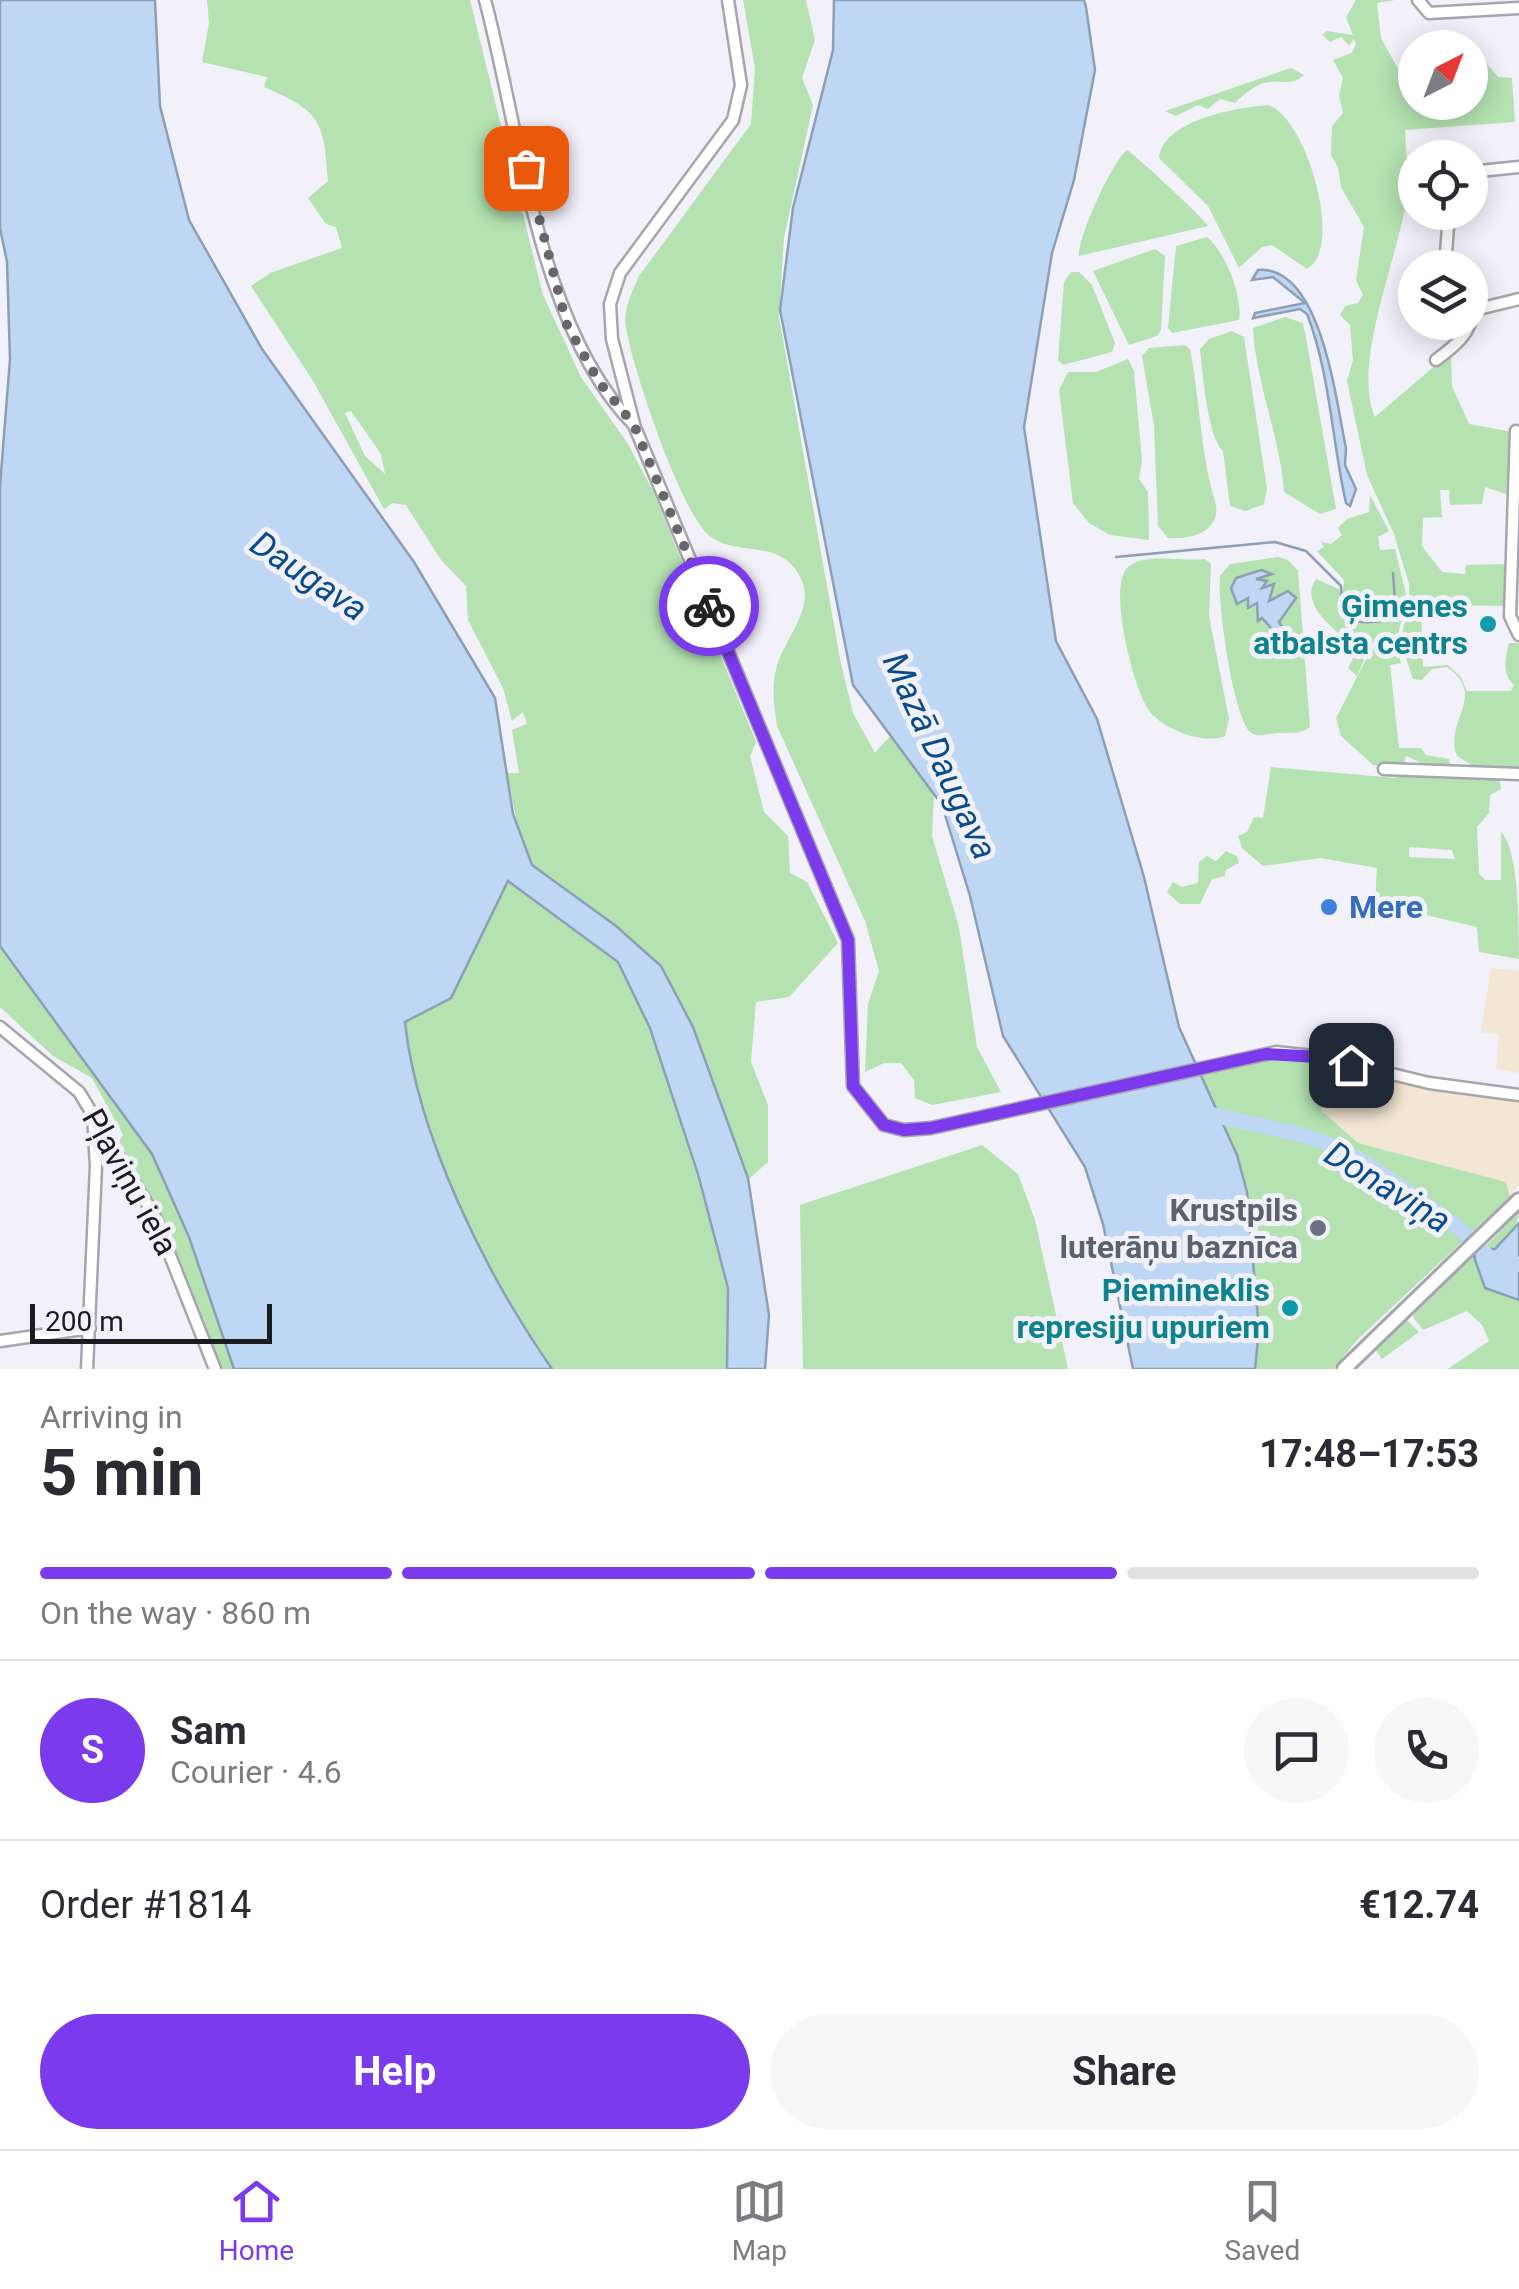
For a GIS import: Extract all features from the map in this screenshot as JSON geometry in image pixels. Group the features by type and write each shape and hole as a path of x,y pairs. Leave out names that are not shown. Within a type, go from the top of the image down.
{"main road":[{"path":"1344,1369 1519,1200"}],"street":[{"path":"485,0 563,313 599,382 634,425"},
{"path":"728,0 742,84 733,120 620,272 610,304 612,339 634,425 848,940 851,1074 860,1099 888,1127 917,1130 1219,1062 1285,1052 1322,1057 1429,1084 1519,1095"},
{"path":"1418,0 1429,13 1519,8"},
{"path":"1488,170 1519,167"},
{"path":"1488,307 1519,300"},
{"path":"1436,360 1458,340"},
{"path":"1516,430 1510,616 1519,636"},
{"path":"1384,769 1519,774"},
{"name":"Pļaviņu iela","path":"0,1027 80,1092 154,1215 215,1369"},
{"path":"87,1369 96,1166 93,1116"},
{"path":"0,1342 90,1328"}],"shaded area":[{"path":"1491,968 1519,971 1519,1073 1496,1069 1499,1035 1481,1032"},
{"path":"1330,1063 1454,1093 1519,1102 1519,1184 1510,1197 1506,1182 1358,1143 1322,1111"}],"green space":[{"path":"207,0 470,0 543,295 581,377 628,444 653,491 756,742 750,756 764,812 788,836 790,873 807,882 838,943 789,997 756,1002 751,1062 768,1105 768,1162 749,1179 769,1315 765,1369 537,1369 545,1359 499,1284 456,1198 423,1108 405,1022 451,998 518,828 507,773 519,773 512,730 527,724 523,712 512,721 503,688 468,620 466,586 441,560 406,505 393,503 384,509 313,381 251,286 270,273 342,248 336,227 326,224 308,198 328,181 324,144 316,120 297,103 264,87 267,77 202,62 209,23","holes":["351,411 381,454 385,474 365,456 345,413"]},
{"path":"743,0 806,0 815,40 802,78 813,105 784,238 779,317 853,713 875,753 891,735 934,794 932,836 959,927 977,1047 1001,1092 932,1105 915,1098 914,1080 901,1063 884,1063 865,1072 868,1004 879,971 865,921 777,726 775,711 775,674 801,613 805,592 802,581 784,559 773,553 723,543 699,524 673,472 630,346 626,313 639,276 751,124 755,68"},
{"path":"1356,0 1395,0 1377,3 1381,38 1398,69 1398,120 1488,120 1488,66 1498,77 1512,78 1515,122 1405,130 1406,140 1398,140 1400,230 1372,343 1369,396 1375,417 1451,352 1452,386 1469,424 1513,432 1509,495 1485,487 1482,504 1450,505 1449,490 1440,490 1442,517 1423,518 1422,546 1442,572 1465,574 1466,565 1507,564 1506,606 1421,605 1423,667 1448,665 1461,677 1467,691 1511,691 1514,685 1506,671 1506,654 1509,643 1519,643 1519,770 1477,768 1457,756 1455,731 1465,699 1464,688 1447,667 1432,669 1422,680 1413,679 1400,640 1410,605 1409,584 1394,534 1367,475 1347,381 1353,360 1350,325 1340,315 1345,306 1358,303 1363,295 1356,280 1364,227 1341,187 1338,167 1331,155 1332,126 1343,113 1339,96 1343,78 1333,60 1352,53 1356,44 1354,39 1349,46 1341,37 1330,42 1322,35 1327,31 1353,35 1346,17"},
{"path":"1291,68 1304,75 1292,81 1261,84 1235,103 1220,99 1208,109 1198,105 1176,116 1165,111"},
{"path":"1268,105 1282,114 1295,132 1316,183 1322,236 1318,256 1307,269 1272,245 1262,247 1239,268 1208,206 1159,158 1164,145 1188,125 1221,113"},
{"path":"1127,150 1208,226 1079,256 1097,200"},
{"path":"1207,237 1231,275 1239,320 1172,333 1168,328 1176,246"},
{"path":"1155,249 1165,256 1161,330 1157,336 1129,345 1093,271"},
{"path":"1071,272 1079,272 1092,285 1115,343 1112,352 1063,365 1058,360 1064,282"},
{"path":"1285,317 1303,323 1307,343 1336,509 1320,514 1284,492 1255,349 1253,328"},
{"path":"1232,331 1244,337 1267,489 1264,504 1246,511 1230,506 1223,451 1209,418 1200,349 1209,339"},
{"path":"1185,345 1190,349 1216,514 1202,533 1168,538 1158,526 1154,426 1142,356 1149,348"},
{"path":"1128,359 1134,371 1142,461 1139,479 1148,492 1149,540 1110,535 1089,523 1073,503 1059,390 1068,372 1096,372"},
{"path":"1370,495 1389,531 1378,537 1380,550 1395,549 1407,598 1397,638 1380,638 1375,642 1357,676 1348,668 1358,648 1323,618 1312,599 1312,589 1316,579 1343,591 1344,580 1317,551 1324,547 1321,542 1331,544 1342,535 1338,528 1347,519 1369,512"},
{"path":"1278,557 1288,560 1298,571 1310,727 1297,733 1257,735 1250,732 1244,721 1232,682 1220,576 1230,564"},
{"path":"1205,559 1211,564 1209,616 1229,719 1225,736 1216,738 1195,737 1173,729 1148,709 1130,659 1121,614 1122,577 1135,562"},
{"path":"1384,640 1396,641 1401,663 1390,665 1399,748 1421,748 1426,755 1449,759 1450,765 1430,767 1406,756 1404,766 1373,765 1341,736 1336,718 1371,650"},
{"path":"1271,767 1395,778 1406,773 1499,777 1501,789 1490,795 1489,813 1477,827 1479,873 1485,880 1501,880 1501,832 1515,871 1519,959 1479,952 1477,927 1375,903 1377,868 1321,858 1263,866 1242,848 1238,836 1247,832 1254,817 1263,818","holes":["1409,847 1452,850 1455,859 1409,857"]},
{"path":"1226,851 1237,856 1239,863 1226,870 1225,876 1212,879 1200,904 1180,904 1167,892 1173,882 1182,887 1198,883 1199,862 1207,856 1216,861"},
{"path":"0,946 152,1154 189,1237 234,1369 220,1369 157,1213 116,1146 123,1135 92,1078 53,1056 0,1007"},
{"path":"1281,1058 1330,1063 1322,1111 1358,1143 1506,1182 1510,1197 1358,1339 1333,1369 1234,1369 1191,1110 1199,1077"},
{"path":"982,1145 1018,1174 1035,1220 1068,1369 803,1369 800,1205"},
{"path":"1519,1211 1517,1223 1506,1239 1491,1251 1482,1250"},
{"path":"1470,1256 1519,1300 1519,1369 1448,1369 1489,1341 1482,1325 1467,1311 1423,1330 1413,1317 1419,1304"},
{"path":"1406,1319 1419,1332 1382,1359 1375,1349"}],"water":[{"name":"Daugava","path":"0,0 155,0 160,106 189,220 262,349 414,562 495,698 513,814 532,865 616,926 661,966 693,1027 748,1178 769,1315 765,1369 727,1369 728,1288 698,1174 650,1028 618,962 508,881 451,998 405,1022 424,1111 459,1203 503,1292 552,1369 234,1369 189,1237 152,1154 0,946 0,486 10,359 7,262 0,228"},
{"name":"Mazā Daugava","path":"834,0 1084,0 1095,70 1074,180 1052,253 1024,427 1056,641 1097,719 1144,877 1179,1027 1237,1155 1247,1192 1259,1330 1255,1369 1133,1369 1103,1224 1085,1167 1003,1036 970,896 942,805 853,685 780,310 793,208 833,50"},
{"path":"1258,270 1280,274 1297,289 1311,312 1322,340 1346,448 1345,465 1356,489 1350,506 1341,480 1321,359 1307,314 1300,309 1253,318 1255,313 1305,303 1273,277 1252,280"},
{"path":"1261,570 1272,574 1256,579 1267,581 1262,588 1274,584 1269,601 1288,591 1296,598 1279,622 1287,635 1270,638 1271,628 1262,618 1258,621 1257,603 1248,608 1248,598 1237,604 1231,588 1236,578"},
{"path":"1519,1223 1519,1300 1485,1288 1474,1257 1482,1249 1495,1249"}],"waterway":[{"path":"1116,557 1275,542 1306,551 1341,586 1343,616 1362,622 1385,620 1396,614 1393,573"},
{"name":"Donaviņa","path":"1199,1117 1215,1115 1287,1131 1344,1151 1451,1222 1503,1267 1519,1264"}],"way so far":[{"path":"526,168 567,325 599,382 634,425 709,606"}],"place":[{"name":"Ģimenes atbalsta centrs","path":"1488,624"},
{"name":"Mere","path":"1329,907"},
{"name":"Krustpils luterāņu baznīca","path":"1318,1228"},
{"name":"Piemineklis represiju upuriem","path":"1290,1308"}],"route":[{"path":"709,606 848,940 853,1086 880,1122 899,1130 931,1128 1266,1054 1285,1052 1351,1065"}]}
